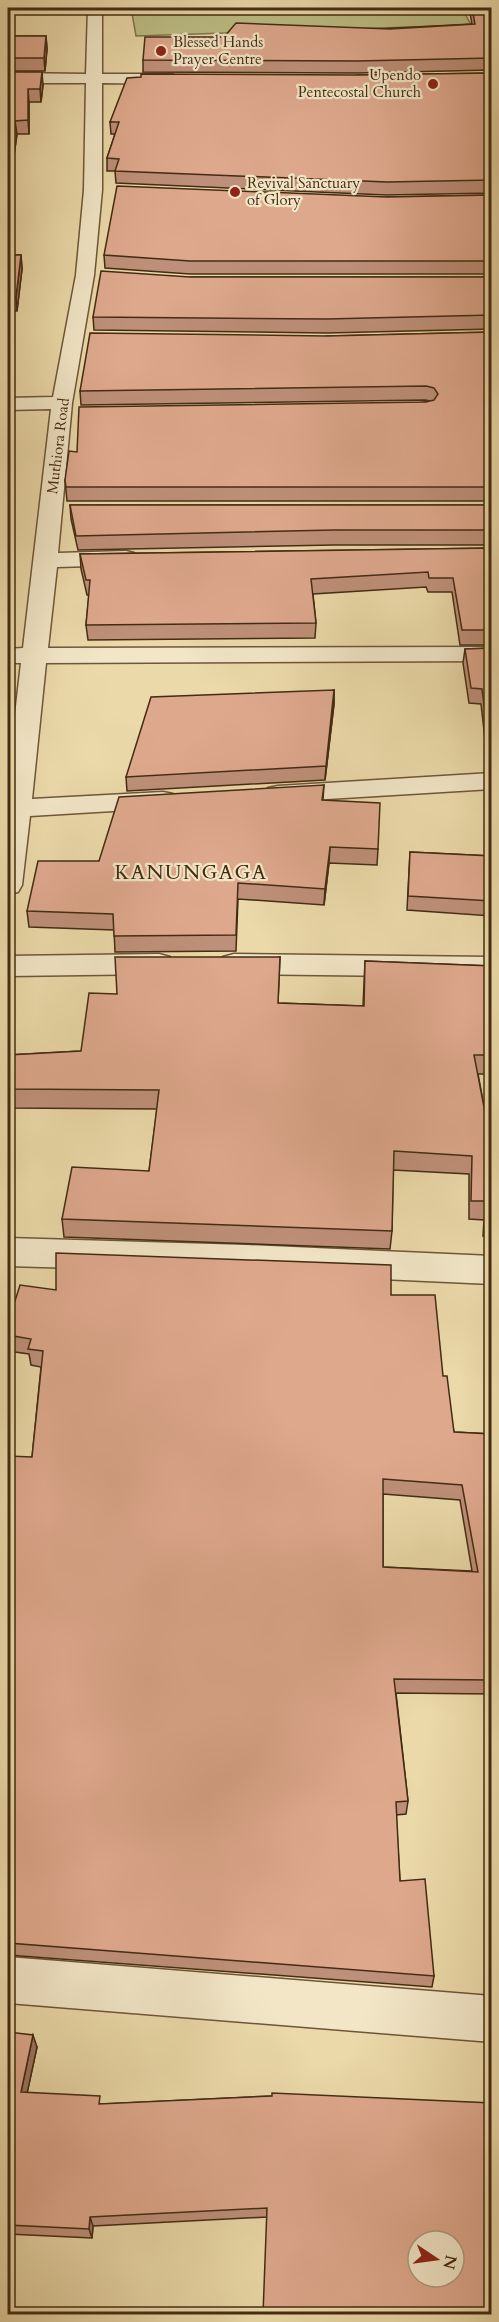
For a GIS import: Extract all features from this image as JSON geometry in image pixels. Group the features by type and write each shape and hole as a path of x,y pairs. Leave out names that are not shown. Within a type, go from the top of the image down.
{"street":[{"name":"Muthiora Road","path":"8,885 46,560 61,408 99,190 91,8"},
{"path":"8,78 193,79"},
{"path":"85,275 108,277"},
{"path":"74,338 97,338"},
{"path":"8,404 84,412"},
{"path":"50,510 74,510"},
{"path":"46,560 153,557"},
{"path":"8,656 492,654"},
{"path":"249,796 492,781"},
{"path":"16,808 190,799"},
{"path":"8,966 196,963 492,967"},
{"path":"8,1252 246,1258 492,1270"},
{"path":"8,1980 492,2019"}],"green space":[{"path":"131,8 462,8 471,25 136,36"}],"building":[{"path":"472,8 492,8 492,58 357,61 143,60 145,37 224,37 236,23 390,29 475,24"},
{"path":"8,36 46,36 44,58 8,58"},
{"path":"8,72 42,72 40,89 28,89 28,120 15,121 8,176"},
{"path":"492,73 492,180 387,182 115,171 119,159 107,158 119,122 110,122 127,78 141,77 141,74"},
{"path":"117,186 387,197 492,195 492,261 190,261 104,255"},
{"path":"8,255 21,255 16,297 8,297"},
{"path":"101,271 190,277 492,277 492,315 327,319 93,317"},
{"path":"492,332 492,487 66,487 69,451 77,452 79,407 426,402 434,400 438,394 434,388 426,386 80,391 90,333 327,336"},
{"path":"70,505 492,505 492,530 334,530 76,536"},
{"path":"492,548 492,630 462,630 453,578 429,578 428,572 311,579 316,623 86,625 90,580 86,580 80,554"},
{"path":"492,648 492,751 490,751 482,689 471,688 465,649"},
{"path":"334,690 326,766 126,777 151,697"},
{"path":"324,785 322,800 380,803 378,849 330,847 325,889 238,883 236,935 114,936 113,914 27,911 38,861 99,861 119,797"},
{"path":"410,852 492,856 492,901 408,896"},
{"path":"115,957 280,957 278,1003 364,1006 365,961 492,966 492,1055 474,1055 488,1128 492,1128 492,1218 486,1218 487,1201 471,1201 472,1156 394,1151 392,1231 62,1219 72,1167 149,1171 159,1090 8,1089 8,1055 81,1051 89,993 117,994"},
{"path":"56,1253 391,1265 391,1295 435,1295 443,1376 447,1376 454,1432 492,1434 492,1680 394,1679 408,1801 396,1802 400,1881 425,1879 434,1976 8,1943 8,1722 10,1701 8,1701 8,1465 9,1456 32,1457 43,1351 28,1349 31,1339 8,1335 8,1323 20,1285 56,1290","holes":["383,1479 462,1485 478,1572 383,1567"]},
{"path":"8,2032 33,2035 21,2092 100,2096 99,2104 272,2096 272,2093 492,2103 492,2314 263,2314 267,2208 90,2217 89,2229 8,2225"}],"place":[{"name":"Blessed Hands Prayer Centre","path":"161,51"},
{"name":"Upendo Pentecostal Church","path":"433,84"},
{"name":"Revival Sanctuary of Glory","path":"235,192"}],"district":[{"name":"KANUNGAGA","path":"191,872"}]}
